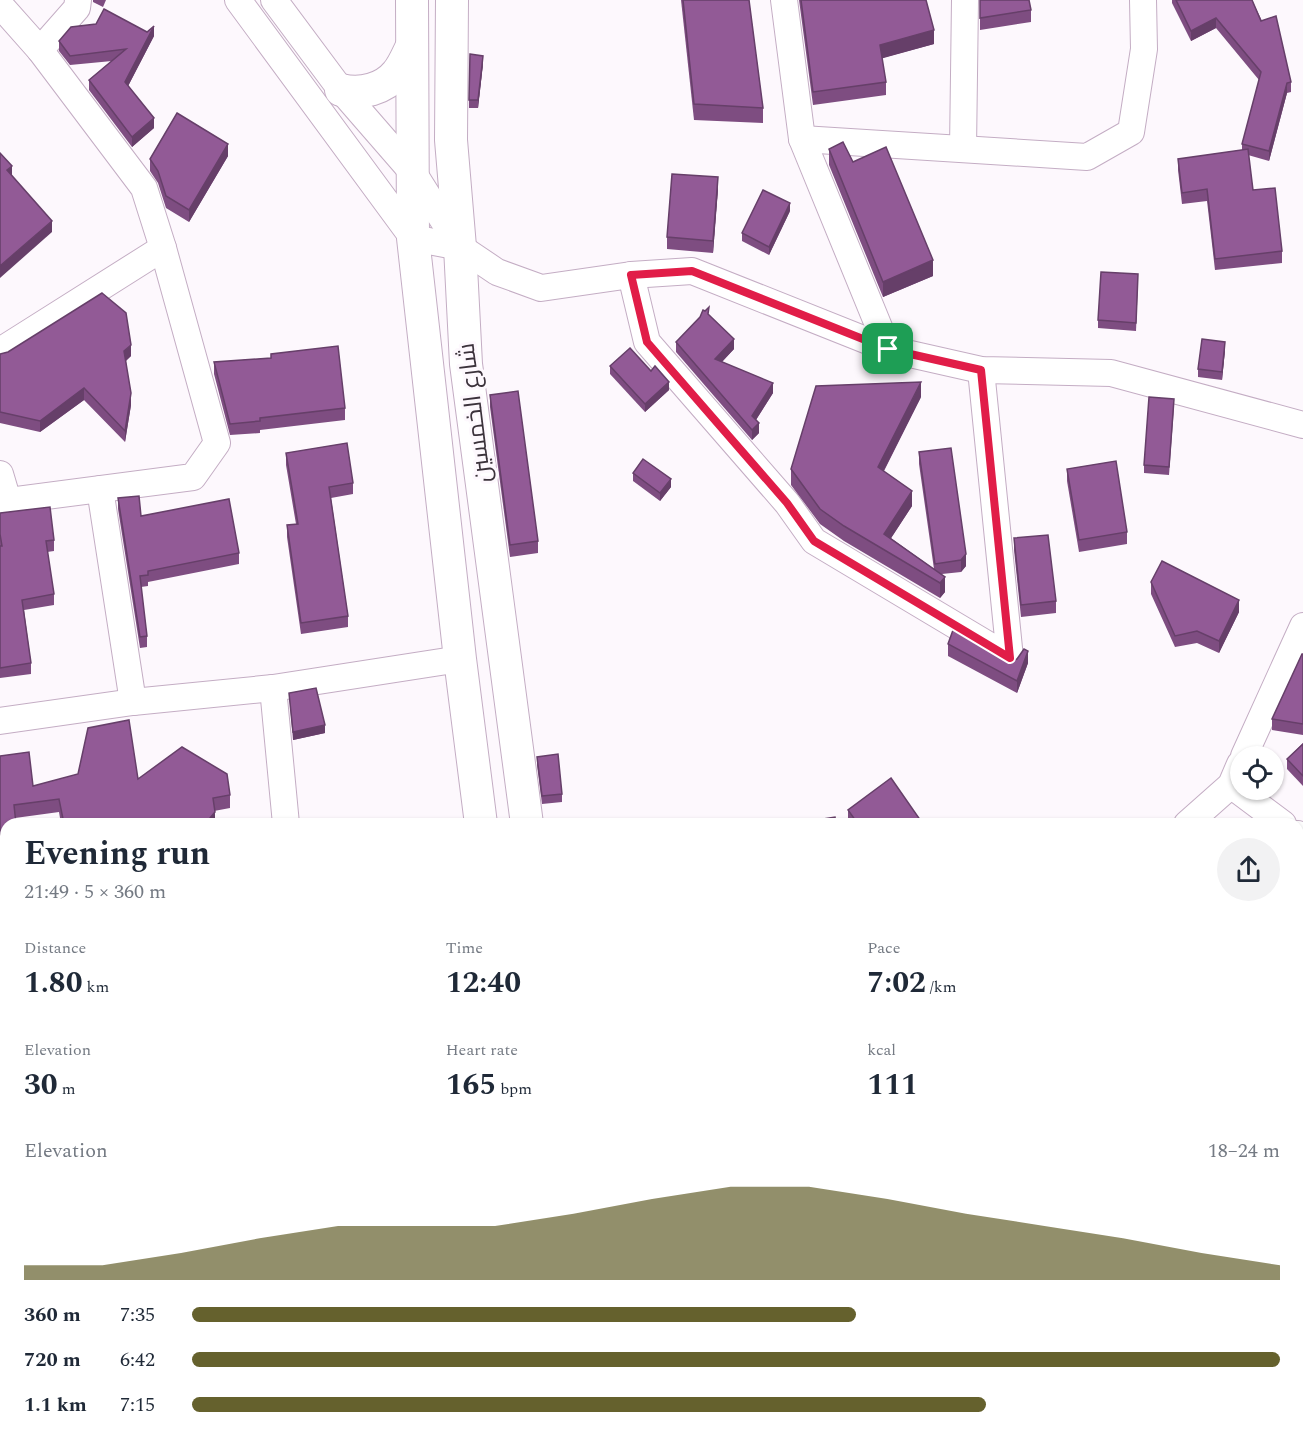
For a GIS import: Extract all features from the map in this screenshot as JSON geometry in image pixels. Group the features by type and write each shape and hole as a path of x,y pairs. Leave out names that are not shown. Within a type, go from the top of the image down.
{"main road":[{"name":"شارع الخمسين","path":"412,0 413,238 480,818"},
{"name":"شارع الخمسين","path":"452,0 451,140 460,247 466,364 526,818"},
{"path":"342,90 352,93 365,91 382,84 398,72 411,48"}],"street":[{"path":"39,50 77,8 78,0"},
{"path":"238,0 413,238 460,247 497,272 541,288 631,275 692,271 888,349 981,370 1111,373 1303,425"},
{"path":"274,0 342,90 414,174 460,247"},
{"path":"784,0 802,139 888,349"},
{"path":"963,149 965,0"},
{"path":"802,139 1087,157 1131,132 1144,49 1143,0"},
{"path":"0,5 39,50 144,188 217,443 193,477 4,501 0,474"},
{"path":"0,351 163,248"},
{"path":"631,275 647,342 787,503 814,541 1010,658 981,370"},
{"path":"100,489 133,702"},
{"path":"1249,746 1303,626"},
{"path":"0,721 133,702 273,688 460,659"},
{"path":"273,688 285,818"},
{"path":"1193,818 1230,781"},
{"path":"1260,800 1278,818"}],"building":[{"path":"683,0 749,0 763,108 694,104"},
{"path":"801,0 926,0 934,30 880,45 886,82 813,92"},
{"path":"980,0 1029,0 1031,10 980,18"},
{"path":"1176,0 1252,0 1261,21 1276,16 1291,82 1287,83 1269,151 1242,144 1261,72 1216,18 1191,31"},
{"path":"104,9 147,32 154,26 125,82 154,118 132,137 89,80 126,49 70,56 59,41 71,27 96,24"},
{"path":"470,54 483,56 478,100 469,100"},
{"path":"177,113 228,144 189,210 166,196 158,171 150,159"},
{"path":"843,142 853,162 886,147 933,260 883,282 829,149"},
{"path":"1248,149 1253,190 1275,188 1282,251 1215,259 1207,189 1182,193 1178,159"},
{"path":"0,153 12,166 7,170 52,221 0,266"},
{"path":"672,174 718,177 713,241 667,237"},
{"path":"763,190 790,203 769,247 742,233"},
{"path":"1101,272 1138,274 1136,323 1098,320"},
{"path":"102,293 126,313 131,345 124,351 131,393 125,431 84,388 40,421 0,412 0,354 8,352"},
{"path":"709,307 708,314 734,339 715,359 773,383 752,416 759,423 752,430 676,342 700,317 703,310"},
{"path":"1202,339 1225,342 1222,372 1198,369"},
{"path":"338,346 345,408 260,418 260,421 230,424 214,362 271,358 271,354"},
{"path":"630,348 651,371 655,366 669,382 645,404 610,366"},
{"path":"921,382 878,467 912,491 884,534 945,577 940,583 844,526 820,509 791,469 816,386"},
{"path":"518,391 538,541 510,545 490,395"},
{"path":"1149,397 1174,399 1169,467 1144,465"},
{"path":"347,443 353,483 329,487 348,616 301,623 287,525 298,524 286,453"},
{"path":"951,448 966,554 961,560 935,564 919,452"},
{"path":"643,459 671,479 660,493 633,473"},
{"path":"1116,461 1127,532 1079,540 1067,469"},
{"path":"139,496 141,516 229,499 239,553 148,571 148,575 140,576 147,636 140,637 118,498"},
{"path":"50,507 54,540 46,541 54,594 22,600 31,663 0,668 0,546 2,546 0,513"},
{"path":"1048,535 1056,601 1021,605 1014,538"},
{"path":"1162,561 1239,600 1219,641 1197,631 1175,636 1151,582"},
{"path":"953,630 1003,659 1011,661 1017,659 1024,649 1028,651 1017,681 948,644"},
{"path":"1302,654 1303,724 1272,719"},
{"path":"316,688 325,725 293,732 289,693"},
{"path":"129,720 138,779 182,747 227,774 230,795 213,798 215,812 210,818 63,818 59,799 14,805 15,818 0,818 0,756 29,752 33,786 78,774 88,728"},
{"path":"1303,744 1303,776 1287,759"},
{"path":"558,754 562,794 542,796 537,757"},
{"path":"891,778 919,818 854,818 848,810"}],"route":[{"path":"692,271 888,349 981,370 1010,658 814,541 787,503 647,342 631,275 692,271"}]}
